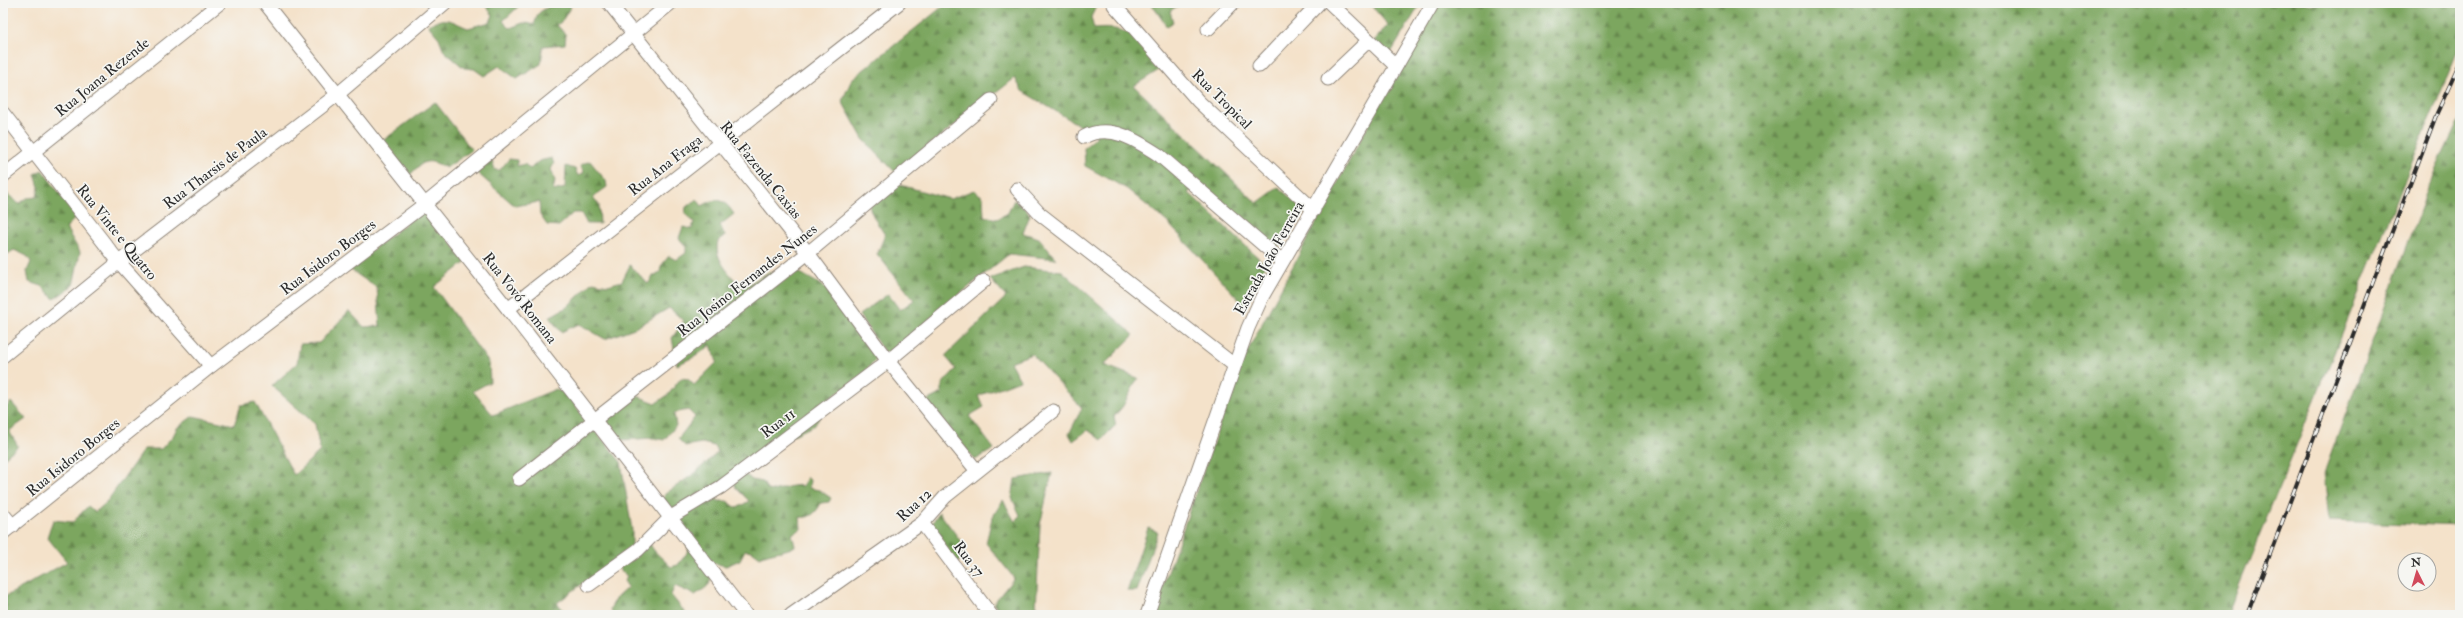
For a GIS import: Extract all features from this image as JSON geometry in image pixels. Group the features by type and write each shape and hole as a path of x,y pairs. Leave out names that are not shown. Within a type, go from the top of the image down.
{"street":[{"name":"Rua Joana Rezende","path":"3,176 220,3"},
{"name":"Rua Vovó Romana","path":"265,3 595,419 746,615"},
{"name":"Rua Tharsis de Paula","path":"3,356 119,262 338,94 445,3"},
{"name":"Rua Fazenda Caxias","path":"609,3 808,253 888,361 977,471"},
{"name":"Rua Isidoro Borges","path":"8,530 211,366 425,204 670,3"},
{"name":"Rua Ana Fraga","path":"508,309 899,3"},
{"path":"1208,29 1233,3"},
{"path":"1259,66 1319,3"},
{"path":"1330,3 1368,41 1396,66"},
{"name":"Estrada João Ferreira","path":"1147,615 1234,365 1262,297 1282,261 1314,210 1433,3"},
{"name":"Rua Tropical","path":"1114,5 1198,101 1314,210"},
{"path":"1328,79 1368,41"},
{"name":"Rua Josino Fernandes Nunes","path":"519,479 808,253 991,100"},
{"name":"Rua Vinte e Quatro","path":"3,113 32,153 119,262 211,366"},
{"path":"1084,137 1100,131 1112,132 1142,144 1159,155 1282,261"},
{"path":"1017,189 1040,214 1234,365"},
{"name":"Rua 11","path":"589,585 638,550 671,517 721,487 888,361 984,281"},
{"name":"Rua 12","path":"791,615 922,523 945,497 1053,411"},
{"path":"3,514 8,530"},
{"name":"Rua 37","path":"922,523 992,615"}],"green space":[{"path":"483,3 519,3 520,5 503,21 510,28 523,23 534,24 539,13 551,6 567,4 571,6 562,21 557,25 566,35 565,44 543,46 541,64 517,79 499,66 484,76 474,69 464,68 444,51 439,38 428,25 440,20 449,20 468,28 490,22 493,15"},
{"path":"947,3 1098,3 1091,17 1094,29 1107,28 1127,32 1141,43 1162,68 1134,86 1257,203 1279,187 1302,209 1275,251 1201,187 1188,192 1266,265 1244,305 1167,222 1127,189 1085,166 1084,148 1097,136 1022,91 1015,78 895,172 863,139 842,101 852,79"},
{"path":"1151,3 1182,3 1170,11 1173,22 1167,27"},
{"path":"1369,3 1421,3 1389,56 1374,41 1388,25"},
{"path":"1438,3 2460,3 2460,45 2227,615 1153,615 1241,363 1399,68"},
{"path":"435,102 472,150 446,168 434,162 426,162 418,167 409,176 381,142"},
{"path":"2460,118 2460,526 2329,521 2324,473 2433,175"},
{"path":"483,154 493,163 495,170 500,170 509,159 517,160 517,166 525,164 530,169 539,161 552,158 554,164 551,169 555,181 553,191 565,188 566,166 575,169 578,176 584,173 580,165 590,161 606,181 607,187 593,197 599,205 600,224 587,224 581,213 573,213 559,226 547,225 540,215 539,202 515,206 475,171"},
{"path":"42,170 77,216 66,228 80,252 73,286 54,299 42,286 29,282 27,271 31,262 27,256 14,250 3,257 3,190 19,204 27,198 37,197 39,187 35,174"},
{"path":"897,184 950,199 974,190 983,197 984,216 997,219 1008,213 1014,200 1027,210 1030,215 1023,233 1039,238 1056,259 1009,254 886,355 859,315 888,294 900,310 914,300 877,254 885,235 874,218 869,206"},
{"path":"697,199 702,206 717,200 724,202 734,214 720,225 725,236 718,241 717,248 720,260 742,288 769,272 781,279 795,270 830,290 879,356 860,377 828,400 815,425 757,452 733,474 673,509 663,499 665,494 695,473 718,452 714,446 702,443 685,446 678,439 695,417 688,410 674,413 676,426 664,440 653,438 621,440 604,419 634,395 656,403 668,395 681,378 688,379 694,385 717,362 711,345 696,356 677,365 672,338 684,321 669,308 637,327 605,339 579,324 561,332 549,317 567,307 593,282 608,285 622,281 630,265 648,284 653,276 660,272 661,266 669,256 676,260 686,253 686,247 679,238 683,227 692,229 694,222 685,214 686,207"},
{"path":"425,209 466,262 434,287 489,363 490,382 473,391 493,415 556,389 569,396 580,412 621,462 632,530 632,546 557,603 568,615 3,615 3,598 67,562 47,537 53,520 73,522 88,506 95,512 106,503 144,449 161,449 173,436 177,428 193,416 234,425 241,405 255,402 294,475 320,451 315,424 272,386 297,363 300,344 319,343 349,311 364,327 380,326 377,288 348,268"},
{"path":"1024,267 1062,271 1134,335 1104,365 1138,378 1123,406 1114,417 1116,425 1101,440 1088,430 1073,441 1069,434 1082,408 1032,354 1010,362 1020,380 978,396 984,407 969,416 994,449 975,460 926,401 942,393 942,384 956,369 945,356 1006,297 990,279"},
{"path":"11,402 26,419 9,431 18,446 3,459 3,410"},
{"path":"1052,473 1040,525 1036,610 1032,615 1020,615 1018,612 1013,615 1003,615 993,604 1014,578 986,543 992,518 1003,500 1015,522 1020,515 1012,498 1015,479"},
{"path":"746,475 752,480 763,482 767,490 771,491 798,485 803,486 807,477 810,480 809,488 819,490 831,498 829,502 821,503 815,512 810,516 800,517 801,529 792,534 795,546 760,557 752,551 745,550 740,560 726,566 713,563 712,579 710,583 705,589 695,595 675,586 671,595 687,615 613,615 610,609 617,597 628,587 624,581 627,576 622,572 620,567 650,544 671,567 678,565 689,550 677,519 715,495 718,501 727,501 737,508 749,501 736,488 734,482"},
{"path":"939,512 966,548 958,563 930,527"},
{"path":"1148,528 1158,532 1137,591 1127,591"}],"railway":[{"path":"2247,615 2437,113 2460,63"}]}
